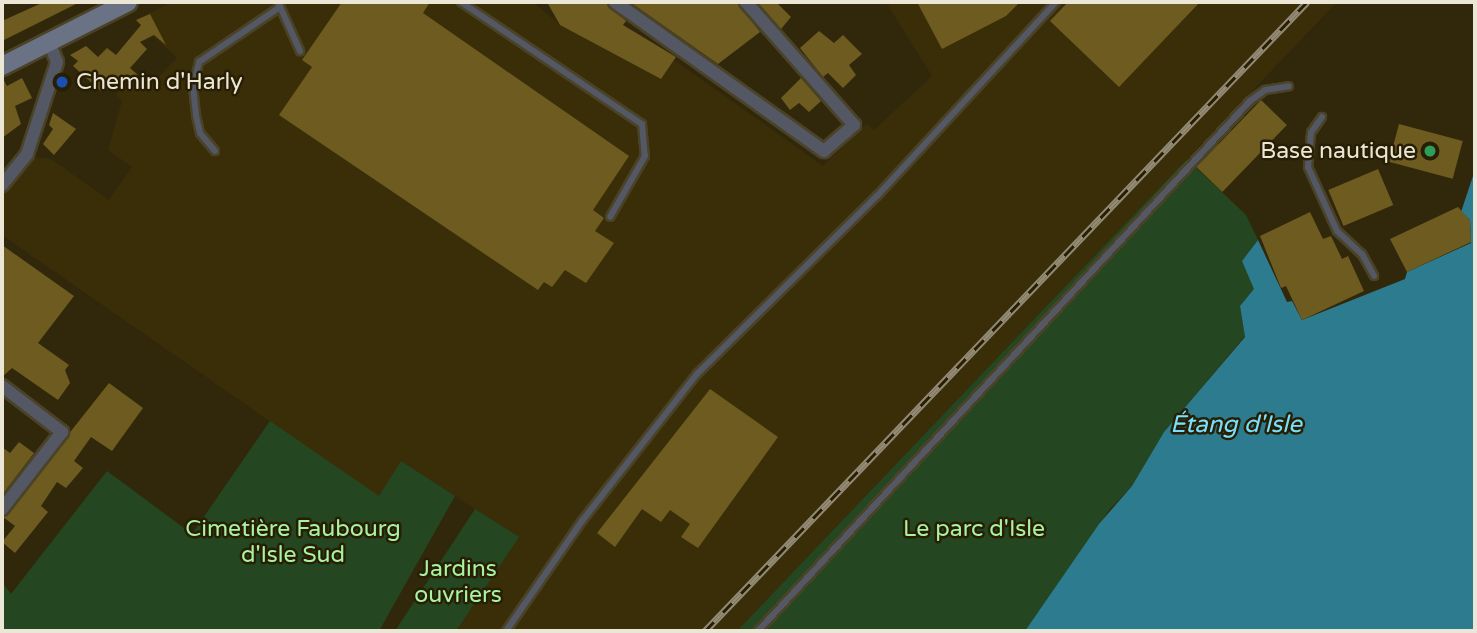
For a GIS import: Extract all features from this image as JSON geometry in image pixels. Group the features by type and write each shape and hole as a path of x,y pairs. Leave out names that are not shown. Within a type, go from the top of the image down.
{"main road":[{"path":"2,66 128,2"}],"street":[{"path":"615,2 824,151 854,125 746,2"},
{"path":"2,185 27,154 48,91 57,62 49,42"},
{"path":"2,386 62,432 2,509"}],"lane":[{"path":"461,2 642,124 645,156 610,217"},
{"path":"506,631 582,521 697,374 877,196 1056,2"},
{"path":"215,151 200,133 196,116 192,88 199,62 279,5 300,51"},
{"path":"758,631 1250,101 1265,90 1289,86"},
{"path":"1322,117 1311,133 1308,167 1337,231 1362,254 1374,276"}],"shaded area":[{"path":"172,2 533,2 560,25 661,79 674,60 823,166 867,123 874,130 932,76 886,2 1337,2 737,631 456,631 518,537 401,461 379,497 2,235 2,194 30,157 51,159 109,200 132,167 108,150 122,101 116,94 138,75 151,85 177,58 136,20"}],"green space":[{"name":"Le parc d'Isle","path":"1187,159 1246,215 1258,240 1242,261 1255,289 1240,306 1245,336 1164,432 1132,486 1110,509 1025,631 737,631"},
{"name":"Cimetière Faubourg d'Isle Sud","path":"270,421 379,496 401,461 455,496 379,631 2,631 2,582 11,594 107,471 192,534"},
{"name":"Jardins ouvriers","path":"475,509 519,537 456,631 395,631"}],"water":[{"name":"Étang d'Isle","path":"1475,170 1475,631 1025,631 1099,524 1132,486 1164,432 1245,337 1240,306 1254,289 1242,261 1258,240 1287,302 1292,301 1302,320 1405,279 1407,272 1471,243 1470,220 1461,212"}],"building":[{"path":"44,2 80,2 2,41 2,21"},
{"path":"342,2 430,2 423,13 629,156 593,210 604,218 595,231 614,243 586,283 565,270 552,287 544,282 538,290 279,115 312,67 302,60"},
{"path":"547,2 606,2 626,21 623,25 676,57 661,79 560,25"},
{"path":"630,2 737,2 760,32 718,64"},
{"path":"757,2 776,2 791,17 781,29"},
{"path":"917,2 1020,2 1006,16 942,49"},
{"path":"1068,2 1200,2 1119,87 1050,21"},
{"path":"150,14 166,45 154,35 140,42 147,49 130,68 138,75 101,91 73,66 78,61 70,55 86,46 98,57 107,48 116,55 141,25 136,20"},
{"path":"819,31 834,43 843,35 862,54 849,65 856,75 843,88 828,73 823,77 800,48"},
{"path":"2,77 7,86 22,78 32,98 15,106 21,124 2,138"},
{"path":"801,78 821,101 809,112 799,103 790,110 781,98"},
{"path":"1261,100 1287,125 1222,192 1196,167"},
{"path":"53,113 76,129 54,155 43,144 53,129 49,125"},
{"path":"1399,124 1463,141 1453,179 1389,162"},
{"path":"1378,169 1393,205 1344,226 1328,190"},
{"path":"1458,207 1470,220 1471,242 1407,272 1390,239"},
{"path":"1310,212 1323,239 1331,236 1342,259 1348,256 1364,291 1302,320 1286,286 1281,288 1260,236"},
{"path":"2,245 74,296 38,343 69,365 65,370 70,383 58,400 12,368 2,377"},
{"path":"109,383 143,408 112,451 91,437 74,461 83,468 66,488 57,482 41,506 48,512 15,553 2,542 15,526 3,517"},
{"path":"710,389 778,437 698,548 681,537 690,524 670,510 661,522 642,509 615,547 597,533"},
{"path":"19,442 34,453 2,495 2,447 10,453"}],"railway":[{"path":"705,631 1307,2"}],"place":[{"name":"Chemin d'Harly","path":"62,82"},
{"name":"Base nautique","path":"1430,151"}]}
